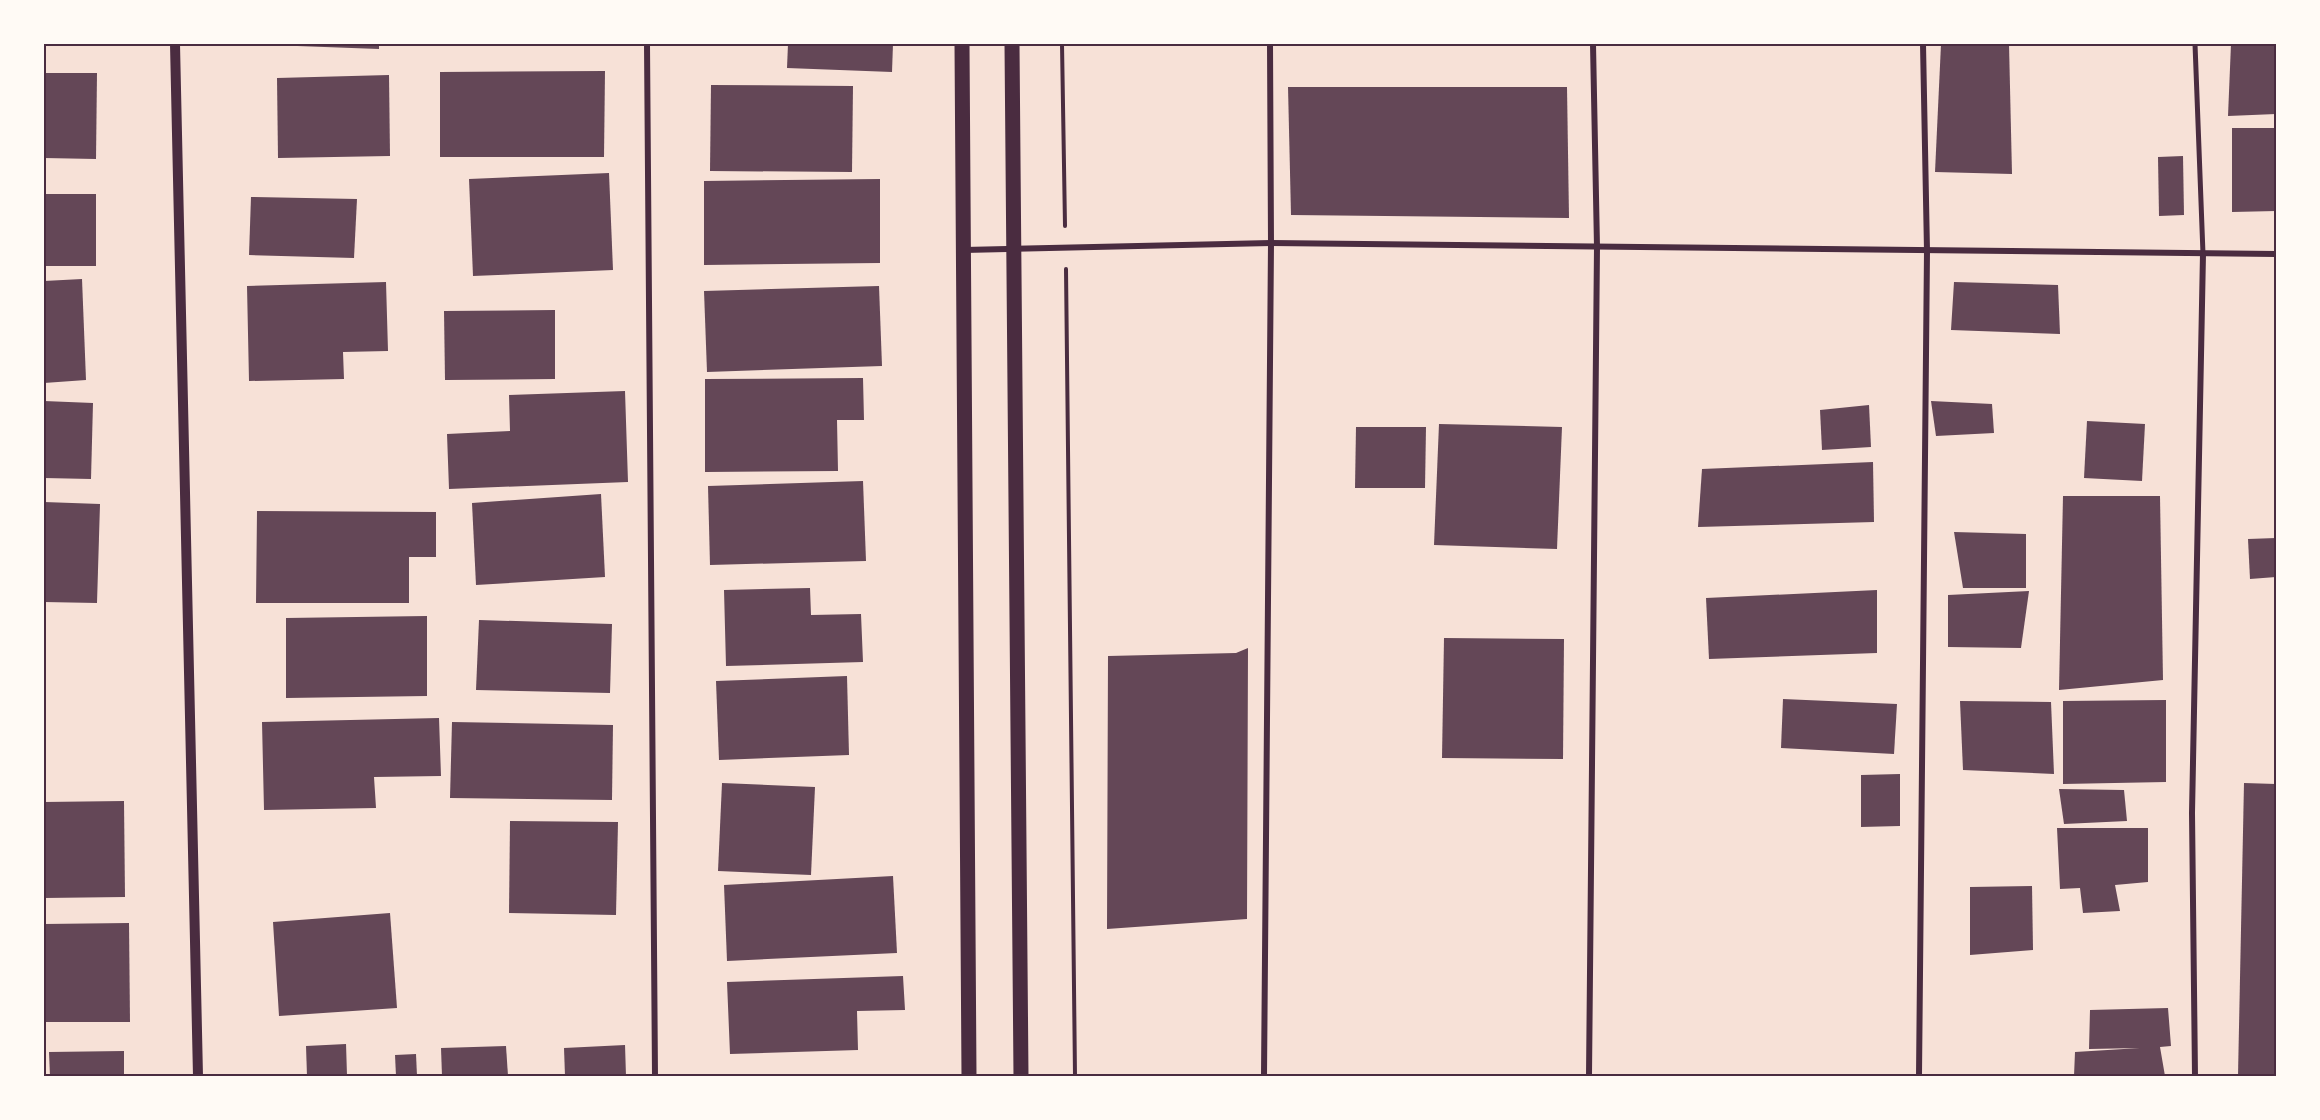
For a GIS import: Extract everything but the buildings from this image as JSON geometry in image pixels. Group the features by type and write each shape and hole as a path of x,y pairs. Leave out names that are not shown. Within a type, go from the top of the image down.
{"main road":[{"path":"962,44 969,1077"},
{"path":"1012,44 1021,1077"}],"street":[{"path":"175,44 198,1077"},
{"path":"647,44 655,1077"},
{"path":"1264,1077 1271,243 1270,44"},
{"path":"1589,1077 1597,247 1593,44"},
{"path":"1919,1077 1928,251 1923,44"},
{"path":"2195,44 2203,254 2192,813 2195,1077"},
{"path":"964,250 1271,243 2277,254"}],"path":[{"path":"1062,44 1075,1077"}]}
